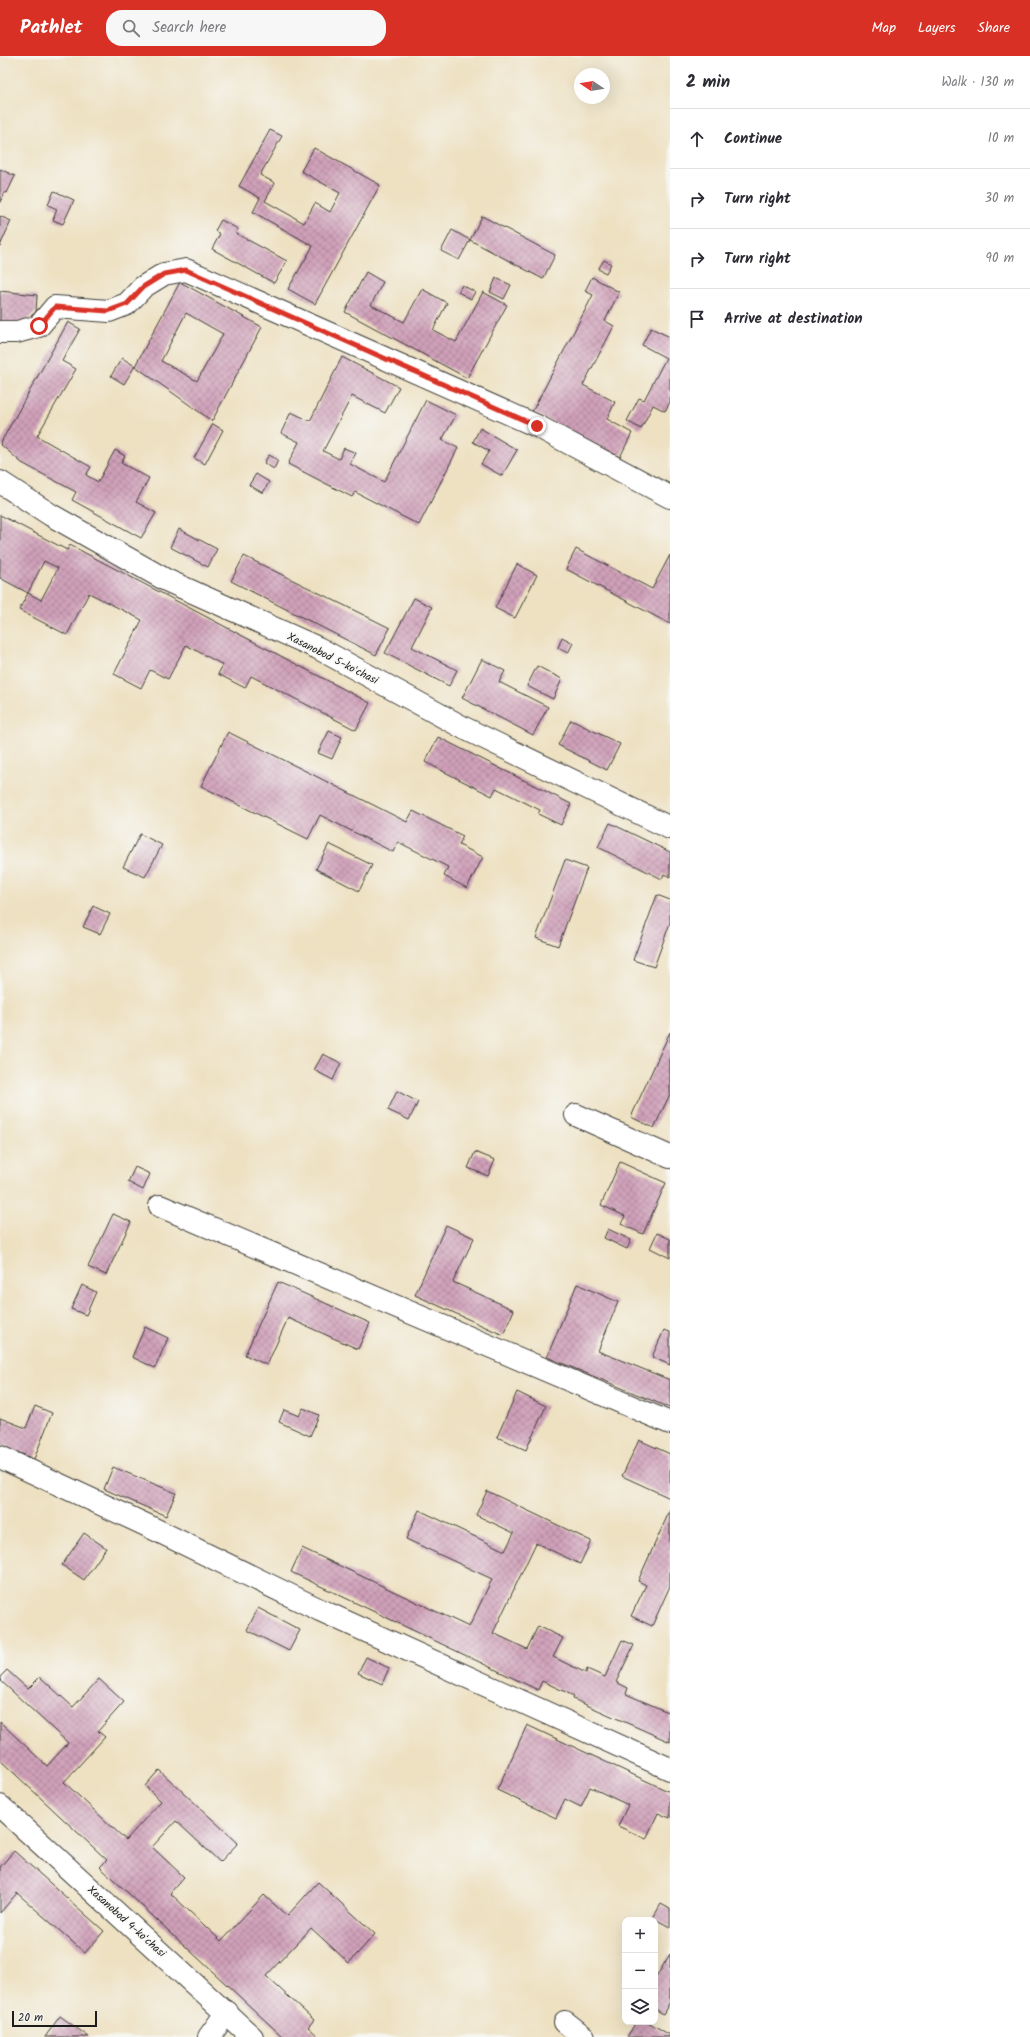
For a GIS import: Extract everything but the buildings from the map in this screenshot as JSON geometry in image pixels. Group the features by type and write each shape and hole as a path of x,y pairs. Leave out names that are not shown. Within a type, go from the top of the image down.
{"street":[{"path":"0,332 17,332 39,326 55,307 108,311 127,304 143,287 164,274 186,270 537,426 670,497"},
{"name":"Xasanobod 5-koʻchasi","path":"0,482 50,515 166,580 318,648 464,728 670,828"},
{"path":"576,1115 670,1157"},
{"path":"160,1206 670,1422"},
{"path":"0,1457 146,1525 320,1610 670,1769"},
{"name":"Xasanobod 4-koʻchasi","path":"1,1810 227,2012 252,2037"},
{"path":"209,2037 227,2012"},
{"path":"564,2022 584,2037"}],"route":[{"path":"39,326 55,307 85,308 108,311 127,304 143,287 164,274 186,270 537,426"}]}
